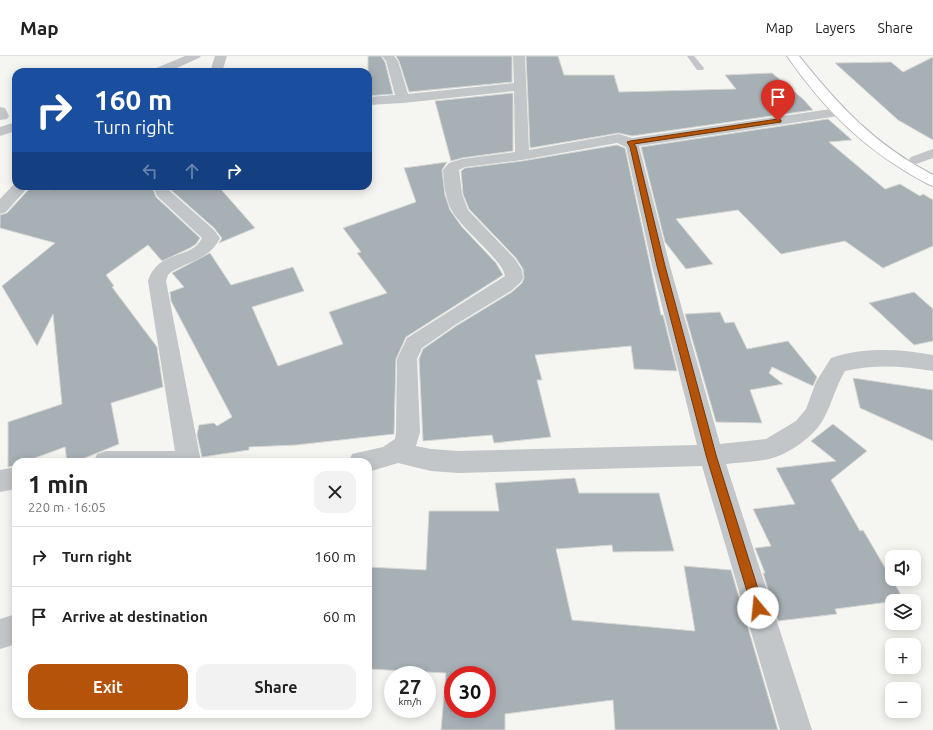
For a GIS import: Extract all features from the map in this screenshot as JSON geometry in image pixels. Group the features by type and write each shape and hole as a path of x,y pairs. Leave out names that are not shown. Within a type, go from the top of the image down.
{"main road":[{"path":"793,56 838,112 857,131 883,152 933,181"},
{"path":"805,56 829,86 856,114 887,140 933,170"}],"street":[{"path":"167,68 195,56"},
{"path":"218,68 222,56"},
{"path":"388,56 392,61 403,99"},
{"path":"519,56 522,156"},
{"path":"372,101 403,99 520,86"},
{"path":"372,461 396,452 406,444 408,432 407,359 414,343 448,320 504,286 514,278 513,270 509,263 463,215 455,199 452,185 450,170 454,166 462,163 522,156 619,138 630,142 838,112"},
{"path":"1,114 12,113"},
{"path":"0,132 12,128"},
{"path":"630,142 633,147 661,266 711,455 796,730"},
{"path":"916,160 933,153"},
{"path":"0,209 17,190"},
{"path":"163,190 163,193 211,238 210,243 202,250 165,268 159,273 157,281 188,458"},
{"path":"396,452 431,460 458,462 711,455 768,449 785,441 804,428 815,414 827,382 838,364 861,358 881,357 906,357 933,363"},
{"path":"0,481 12,479"},
{"path":"0,634 12,630"}],"lane":[{"path":"690,56 700,68"}],"building":[{"path":"368,56 381,56 385,62 393,94 372,96 372,68 368,68"},
{"path":"396,56 512,56 512,82 409,92"},
{"path":"526,56 558,56 564,75 614,75 619,92 736,89 725,75 772,73 803,99 813,110 632,136 619,133 530,148"},
{"path":"933,57 933,140 898,120 835,63 891,62 903,72"},
{"path":"513,93 513,151 462,158 451,161 435,101"},
{"path":"828,119 852,140 829,142 885,189 900,184 920,196 923,194 933,200 933,246 883,268 845,241 781,254 738,210 676,219 713,264 686,269 665,242 641,147"},
{"path":"617,145 625,148 661,315 663,315 677,371 634,369 631,346 535,355 542,380 537,380 551,437 494,443 492,435 423,441 419,359 423,349 456,326 512,292 522,283 524,278 523,269 516,258 469,209 463,194 461,171 465,168 522,161"},
{"path":"447,162 442,170 445,195 450,210 462,227 496,263 503,275 406,337 396,359 394,434 296,445 249,447 249,450 202,457 197,435 199,425 214,423 217,426 232,417 171,301 170,292 184,287 172,273 210,253 231,285 293,267 304,291 252,307 278,366 343,344 329,312 387,293 357,253 361,252 343,228 416,202 404,168"},
{"path":"28,190 153,190 156,197 200,238 196,244 190,248 162,261 148,245 106,275 114,286 112,287 157,347 163,387 111,403 119,444 85,458 66,458 65,447 35,458 12,458 12,466 8,467 8,422 62,404 53,314 37,346 2,286 55,243 0,228 0,215 7,213"},
{"path":"171,190 222,190 255,228 219,243 222,238 214,228"},
{"path":"914,292 933,309 933,341 914,345 869,303"},
{"path":"720,312 725,323 734,322 747,349 788,341 817,377 813,386 772,367 769,373 783,384 750,390 762,423 716,422 685,314"},
{"path":"853,378 933,390 933,441 860,408"},
{"path":"833,424 867,451 831,480 860,531 863,530 885,568 885,586 896,586 900,594 885,594 885,602 835,609 837,614 778,621 763,573 765,573 755,548 771,546 753,509 795,504 776,468 836,461 811,441"},
{"path":"575,478 579,493 659,493 674,551 613,552 612,545 556,549 572,620 695,631 684,566 731,570 778,730 615,730 613,700 505,714 505,730 441,730 444,696 444,718 496,718 496,666 444,666 444,673 436,672 436,666 384,666 384,670 372,669 372,567 426,570 429,511 499,511 495,483"}],"route":[{"path":"758,608 711,455 661,266 633,147 630,142 778,121"}]}
